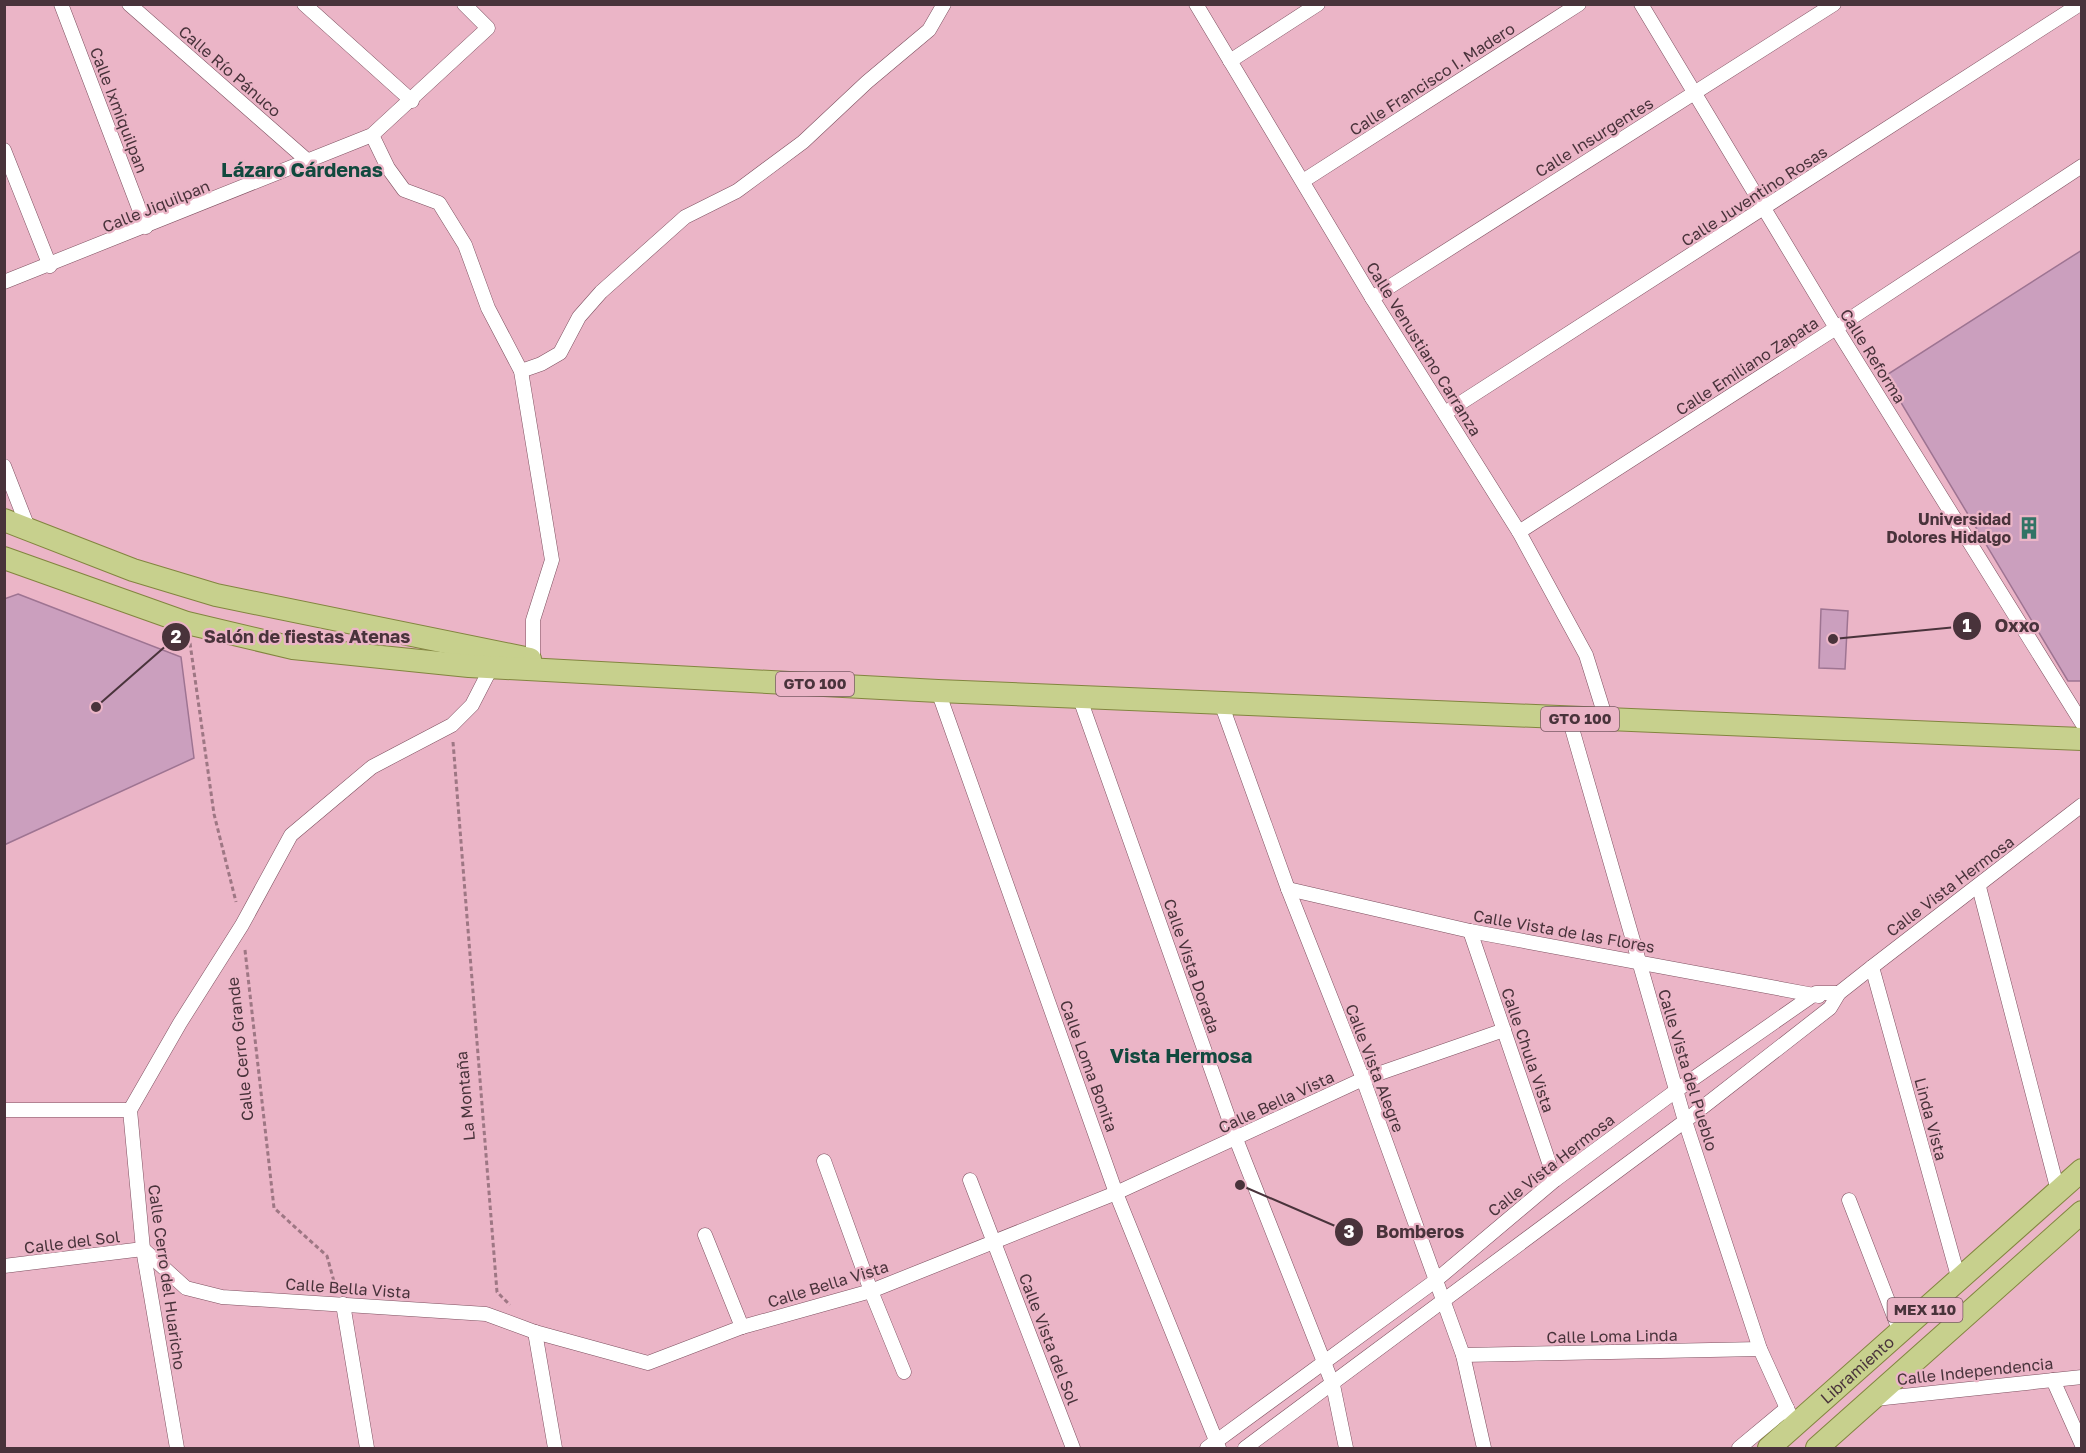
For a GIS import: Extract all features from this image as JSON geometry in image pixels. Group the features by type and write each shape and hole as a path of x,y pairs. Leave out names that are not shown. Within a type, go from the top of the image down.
{"main road":[{"name":"GTO 100","path":"4,520 133,570 216,595 538,667"},
{"name":"GTO 100","path":"4,558 187,623 293,648 491,668 538,667 938,691 2082,739"},
{"name":"Libramiento","path":"1769,1449 1791,1417 1900,1332 2082,1170"},
{"name":"Libramiento","path":"1817,1449 2082,1212"}],"street":[{"name":"Calle Ixmiquilpan","path":"61,4 146,227"},
{"name":"Calle Río Pánuco","path":"129,4 309,162"},
{"path":"304,4 412,101"},
{"name":"Calle Jiquilpan","path":"4,282 50,266 372,135 412,101 488,27 464,4"},
{"path":"521,371 541,364 560,353 579,318 601,292 685,217 737,191 803,142 867,82 929,30 944,4"},
{"name":"Calle Venustiano Carranza","path":"1196,4 1372,298 1519,532 1586,655 1606,719"},
{"path":"1230,61 1318,4"},
{"name":"Calle Francisco I. Madero","path":"1303,181 1579,4"},
{"name":"Calle Reforma","path":"1641,4 1836,328 2082,723"},
{"name":"Calle Insurgentes","path":"1372,298 1834,4"},
{"name":"Calle Juventino Rosas","path":"1445,414 1766,209 2080,4"},
{"path":"372,135 387,168 404,190 439,203 465,245 488,308 521,371 552,561 533,620 538,667"},
{"path":"4,150 50,266"},
{"name":"Calle Emiliano Zapata","path":"1519,532 2082,166"},
{"path":"4,466 29,530"},
{"path":"4,1110 130,1110 180,1023 242,925 291,835 372,766 452,725 472,705 491,668"},
{"name":"Calle Loma Bonita","path":"938,691 1116,1193 1214,1446"},
{"name":"Calle Vista Dorada","path":"1079,696 1236,1139 1333,1385 1346,1449"},
{"name":"Calle Vista Alegre","path":"1221,703 1288,889 1363,1078 1463,1355 1484,1449"},
{"name":"Calle Vista del Pueblo","path":"1569,718 1686,1121 1760,1350 1791,1417"},
{"name":"Calle Vista Hermosa","path":"1245,1449 1686,1121 1830,1008 1839,993 1979,887 2082,805"},
{"path":"1979,887 2058,1191"},
{"name":"Calle Vista de las Flores","path":"1288,889 1470,931 1816,993"},
{"name":"Calle Chula Vista","path":"1470,931 1555,1179"},
{"name":"Linda Vista","path":"1872,967 1959,1280"},
{"path":"1816,993 1839,993"},
{"path":"1816,993 1830,1008"},
{"name":"Calle Vista Hermosa","path":"1214,1446 1323,1362 1435,1281 1555,1179 1816,993"},
{"name":"Calle Bella Vista","path":"143,1250 186,1288 222,1297 486,1314 535,1332 648,1363 742,1327 871,1291 1116,1193 1363,1078 1504,1030"},
{"name":"Calle Cerro del Huaricho","path":"130,1110 143,1250 177,1449"},
{"path":"824,1161 871,1291 904,1372"},
{"name":"Calle Vista del Sol","path":"970,1180 1073,1449"},
{"path":"1849,1200 1900,1332"},
{"path":"705,1235 742,1327"},
{"name":"Calle del Sol","path":"4,1266 143,1250"},
{"path":"343,1304 367,1449"},
{"path":"535,1332 555,1449"},
{"name":"Calle Loma Linda","path":"1463,1355 1760,1350"},
{"name":"Calle Independencia","path":"1872,1399 2082,1377"},
{"path":"2053,1380 2082,1445"},
{"path":"1739,1449 1791,1417"}],"path":[{"name":"Calle Cerro Grande","path":"187,623 214,814 242,925 274,1208 327,1256 332,1280 343,1304"},
{"name":"La Montaña","path":"452,725 497,1292 512,1308"}],"building":[{"name":"Universidad Dolores Hidalgo","path":"2082,250 2082,681 2068,681 1885,376"},
{"path":"18,594 181,657 194,758 4,845 4,599"},
{"path":"1821,609 1848,611 1845,669 1819,668"}],"place":[{"name":"Universidad Dolores Hidalgo","path":"2029,528"},
{"name":"Oxxo","path":"1833,639"},
{"name":"Salón de fiestas Atenas","path":"96,707"},
{"name":"Bomberos","path":"1240,1185"}],"district":[{"name":"Lázaro Cárdenas","path":"302,170"},
{"name":"Vista Hermosa","path":"1181,1056"}]}
